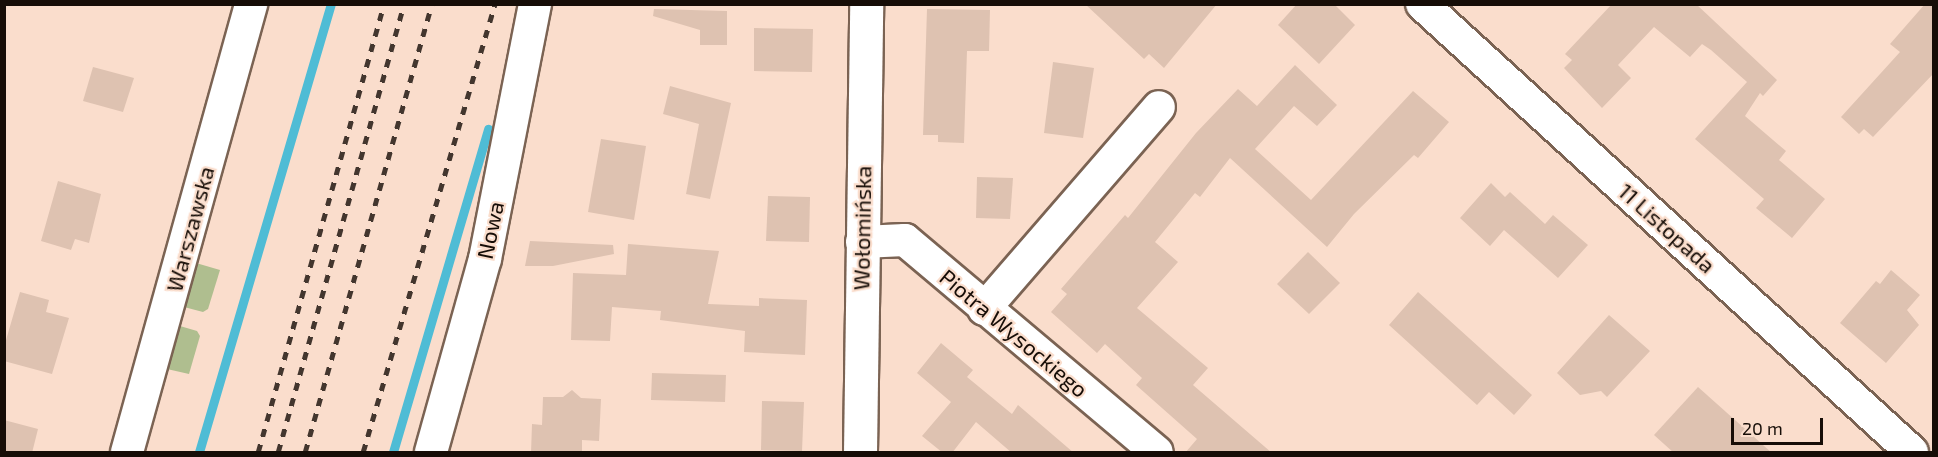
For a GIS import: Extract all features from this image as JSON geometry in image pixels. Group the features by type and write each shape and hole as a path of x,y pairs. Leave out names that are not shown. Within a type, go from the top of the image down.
{"street":[{"name":"Warszawska","path":"127,453 251,4"},
{"name":"Nowa","path":"431,453 485,259 535,4"},
{"name":"Wołomińska","path":"860,453 866,4"},
{"name":"11 Listopada","path":"1422,4 1912,453"},
{"path":"984,309 1159,107"},
{"name":"Piotra Wysockiego","path":"862,242 904,240 1157,453"}],"green space":[{"path":"206,99 210,106 164,268 159,272"},
{"path":"196,263 220,270 208,309 203,312 184,307"},
{"path":"180,326 197,331 200,336 189,374 167,369"}],"building":[{"path":"1085,4 1217,4 1164,68 1149,54 1144,59"},
{"path":"1297,4 1334,4 1355,25 1319,64 1278,25"},
{"path":"1612,4 1696,4 1777,80 1763,96 1760,93 1745,116 1786,151 1779,160 1825,199 1792,238 1756,208 1764,199 1695,139 1747,82 1711,50 1702,44 1690,57 1654,27 1618,65 1631,78 1602,108 1564,68 1572,60 1565,54"},
{"path":"1925,4 1934,4 1934,73 1873,137 1864,129 1859,134 1841,117 1900,52 1890,44"},
{"path":"654,9 727,11 727,45 700,45 700,30 653,16"},
{"path":"927,9 990,10 989,51 967,51 964,143 938,142 938,135 923,135"},
{"path":"754,28 813,29 812,72 754,71"},
{"path":"1053,62 1094,68 1083,138 1044,133"},
{"path":"1295,65 1337,105 1317,126 1294,106 1255,149 1311,200 1413,91 1449,122 1418,158 1414,155 1354,214 1327,247 1230,158 1200,197 1195,193 1155,242 1178,262 1137,308 1208,368 1193,385 1272,453 1185,453 1197,439 1136,385 1142,378 1105,344 1097,353 1051,312 1067,294 1061,289 1125,215 1128,218 1196,133 1238,89 1257,106"},
{"path":"93,67 134,78 123,112 83,101"},
{"path":"670,86 731,103 710,199 686,194 699,124 663,114"},
{"path":"601,139 646,146 634,220 588,212"},
{"path":"977,177 1013,178 1010,219 976,218"},
{"path":"58,181 101,194 89,243 75,239 71,250 41,241"},
{"path":"1491,183 1505,197 1510,192 1545,224 1553,215 1588,245 1558,278 1504,230 1490,246 1460,218"},
{"path":"768,196 810,197 809,242 766,241"},
{"path":"530,241 613,245 614,254 553,266 525,266"},
{"path":"628,244 719,251 708,304 759,306 759,298 807,300 805,355 744,352 745,331 660,320 661,311 612,307 610,341 571,340 573,273 626,275"},
{"path":"1308,252 1340,283 1309,314 1277,284"},
{"path":"1891,270 1920,295 1907,310 1919,325 1886,363 1840,323 1876,281 1880,284"},
{"path":"20,292 49,300 46,312 69,318 52,374 4,361 4,347"},
{"path":"1418,292 1532,395 1514,415 1489,392 1477,405 1389,325"},
{"path":"1609,315 1650,351 1607,397 1601,391 1580,395 1557,373"},
{"path":"941,343 973,370 967,377 1012,414 1018,405 1074,453 1012,453 976,422 952,453 943,453 922,436 951,402 917,373"},
{"path":"652,373 726,375 725,402 651,400"},
{"path":"1698,387 1772,453 1674,453 1654,435"},
{"path":"572,390 581,398 601,399 599,441 582,440 582,453 531,453 532,424 542,425 543,397 563,397"},
{"path":"762,401 804,402 802,451 761,450"},
{"path":"4,420 38,429 32,453 4,453"}],"waterway":[{"path":"199,452 331,4"},
{"path":"393,452 488,129"}],"railway":[{"path":"258,452 384,4"},
{"path":"278,452 404,4"},
{"path":"305,452 432,4"},
{"path":"363,452 495,4"}]}
